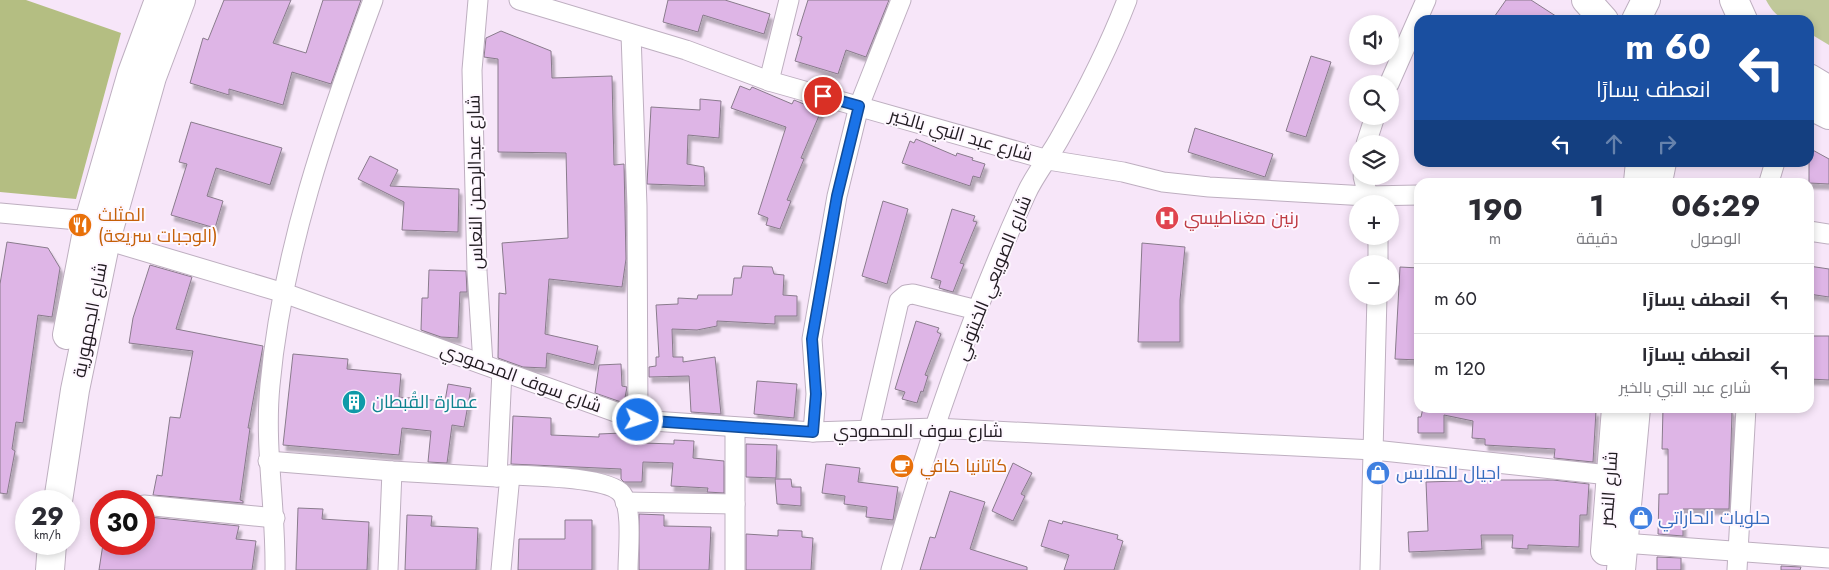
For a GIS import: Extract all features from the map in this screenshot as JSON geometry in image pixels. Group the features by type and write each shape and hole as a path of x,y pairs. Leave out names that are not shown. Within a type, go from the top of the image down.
{"main road":[{"name":"شارع الجمهورية","path":"41,490 58,383 98,231 132,73 159,0"},
{"name":"شارع الجمهورية","path":"60,490 98,231 181,0"},
{"path":"1586,0 1600,15"},
{"path":"1638,15 1646,0"},
{"path":"1814,81 1829,90"},
{"path":"1814,108 1829,115"},
{"name":"شارع النصر","path":"1603,570 1609,475 1615,413"},
{"name":"شارع النصر","path":"1621,570 1636,413"},
{"path":"31,570 32,555"},
{"path":"50,570 51,555"}],"street":[{"path":"275,570 275,518 268,461 270,385 284,293 313,176 331,117 373,0"},
{"name":"شارع عبدالرحمن النعاس","path":"478,0 472,70 476,272 484,364"},
{"name":"شارع عبد النبي بالخير","path":"519,0 686,50 769,81 1048,160 1123,172 1163,182 1349,198"},
{"path":"769,81 789,0"},
{"path":"813,432 816,394 812,339 837,196 859,106 901,0"},
{"name":"شارع الصويعي الخيتوني","path":"891,570 912,495 977,310 1027,191 1048,160 1080,103 1128,0"},
{"path":"1419,15 1426,0"},
{"path":"1392,75 1414,27"},
{"path":"631,34 637,206 638,420"},
{"name":"شارع عبد النبي بالخير","path":"1399,197 1414,196"},
{"name":"شارع سوف المحمودي","path":"0,213 98,231 284,293 638,420 813,432 935,428 1374,450 1609,475"},
{"path":"1814,232 1829,234"},
{"path":"869,430 899,301 906,294 913,294 977,310"},
{"path":"1370,570 1377,305"},
{"path":"501,570 503,476 502,371"},
{"path":"1737,570 1746,413"},
{"path":"735,427 735,570"},
{"path":"268,461 392,471 601,482 621,493 625,502 628,515 628,570"},
{"path":"388,570 392,471"},
{"path":"625,502 735,504"},
{"path":"155,506 275,518"},
{"path":"1623,543 1829,558"}],"green space":[{"path":"0,0 26,0 121,33 76,199 0,192"},
{"path":"1766,0 1829,0 1829,45 1814,36 1814,15 1778,15"}],"building":[{"path":"224,0 291,0 273,43 306,53 323,0 361,0 331,84 292,72 283,105 229,89 229,95 190,83 203,38 208,40"},
{"path":"668,0 725,0 770,14 764,34 703,15 698,32 663,22"},
{"path":"808,0 889,0 866,57 846,50 838,74 795,61 802,37 797,35"},
{"path":"1506,0 1531,0 1554,15 1496,15"},
{"path":"501,31 551,51 552,78 612,76 614,165 624,164 626,259 622,287 549,279 545,334 598,346 594,365 547,353 546,368 523,367 498,358 499,293 506,294 502,243 568,238 566,153 498,152 498,59 484,57 486,38"},
{"path":"1311,56 1331,62 1306,137 1286,131"},
{"path":"740,86 750,90 752,87 792,104 794,100 821,111 801,158 804,159 787,200 791,201 780,229 766,225 768,218 758,214 786,127 731,108"},
{"path":"700,99 721,101 719,138 688,135 687,164 704,167 705,186 647,184 651,107 700,110"},
{"path":"191,122 282,148 270,185 216,168 207,196 223,201 215,228 171,215 187,164 179,162"},
{"path":"1195,128 1273,154 1265,177 1188,152"},
{"path":"916,139 956,156 957,153 985,164 980,178 973,176 970,186 902,163 910,141 914,143"},
{"path":"1814,151 1829,159 1829,184 1814,183 1814,178 1809,178 1809,167 1814,167"},
{"path":"370,156 398,170 390,186 459,189 458,232 402,230 404,202 358,179"},
{"path":"883,201 908,209 887,284 862,276"},
{"path":"952,209 975,216 973,221 977,222 960,263 964,264 953,292 939,288 941,281 931,278"},
{"path":"7,242 48,248 60,268 52,317 38,315 23,423 16,422 12,449 15,451 7,494 0,493 0,284"},
{"path":"1142,243 1185,247 1180,300 1180,342 1138,342"},
{"path":"150,265 192,277 176,329 263,346 248,428 250,428 240,500 243,503 155,495 154,490 157,475 162,476 170,417 180,418 193,351 129,343 133,318"},
{"path":"743,266 772,267 774,274 784,275 783,295 797,296 797,316 775,316 775,324 717,321 717,326 697,330 672,329 673,357 683,357 683,362 715,357 721,414 691,412 689,376 649,377 649,367 656,366 656,357 659,357 656,305 678,304 678,298 697,299 698,295 732,295 734,278 741,278"},
{"path":"1400,267 1414,268 1414,360 1395,359"},
{"path":"1814,267 1829,269 1829,297 1814,295"},
{"path":"429,270 466,271 467,292 460,292 458,338 441,337 421,330 422,298 428,298"},
{"path":"916,321 939,328 937,332 941,334 925,375 928,376 923,392 921,391 917,403 902,399 905,392 895,389"},
{"path":"1814,336 1829,336 1829,380 1814,379"},
{"name":"عمارة القُبطان","path":"293,354 348,359 347,369 401,374 399,397 445,401 448,384 471,388 464,427 452,425 447,463 428,462 431,431 402,428 399,455 283,445"},
{"path":"621,364 622,386 627,387 624,403 595,393 599,365"},
{"path":"757,381 797,384 794,418 754,414"},
{"path":"1422,413 1596,413 1593,462 1554,458 1555,449 1485,445 1485,439 1472,438 1473,421 1444,415 1444,433 1418,433 1418,417 1421,417"},
{"path":"1663,413 1732,413 1729,509 1683,509 1683,536 1658,534 1659,494 1668,494 1668,449 1662,449"},
{"path":"513,416 551,418 551,435 599,437 599,434 644,432 643,443 674,444 674,440 694,441 693,458 724,461 724,493 707,492 708,488 671,486 673,463 643,462 642,482 624,482 621,479 621,469 511,464"},
{"path":"746,444 777,445 776,478 746,477"},
{"path":"1013,463 1032,473 1021,494 1025,496 1013,521 992,511"},
{"path":"826,464 860,468 858,482 898,487 893,520 866,517 867,507 844,504 845,496 822,493"},
{"path":"775,479 791,479 792,487 801,487 801,506 777,504"},
{"path":"1553,480 1589,484 1587,515 1580,515 1579,547 1528,545 1528,549 1512,548 1513,535 1481,535 1482,549 1409,552 1408,532 1428,531 1426,482"},
{"path":"950,491 985,502 970,549 1027,567 1027,570 920,570 930,537 935,538"},
{"path":"298,508 323,509 322,519 369,522 367,570 296,570"},
{"path":"639,514 664,515 664,526 711,527 709,570 639,570"},
{"path":"407,515 432,516 431,526 478,528 476,570 405,570"},
{"path":"155,518 239,526 236,539 256,541 252,570 99,570 101,555 155,555"},
{"path":"565,520 592,520 592,570 518,570 519,539 565,539"},
{"path":"1049,520 1062,524 1063,521 1118,535 1117,539 1123,541 1114,570 1064,570 1069,555 1041,546"},
{"path":"778,530 802,531 802,537 813,538 811,570 746,570 746,534 778,536"},
{"path":"1657,557 1681,558 1681,570 1657,570"},
{"path":"1781,566 1801,567 1800,570 1781,570"}],"place":[{"name":"رنين مغناطيسي","path":"1167,218"},
{"name":"المثلث (الوجبات سريعة)","path":"80,225"},
{"name":"عمارة القُبطان","path":"354,402"},
{"name":"كاتانيا كافي","path":"902,466"},
{"name":"اجيال للملابس","path":"1378,473"},
{"name":"حلويات الحاراتي","path":"1641,518"}],"route":[{"path":"638,420 813,432 816,394 811,356 812,339 821,276 837,196 859,106 823,96"}]}
